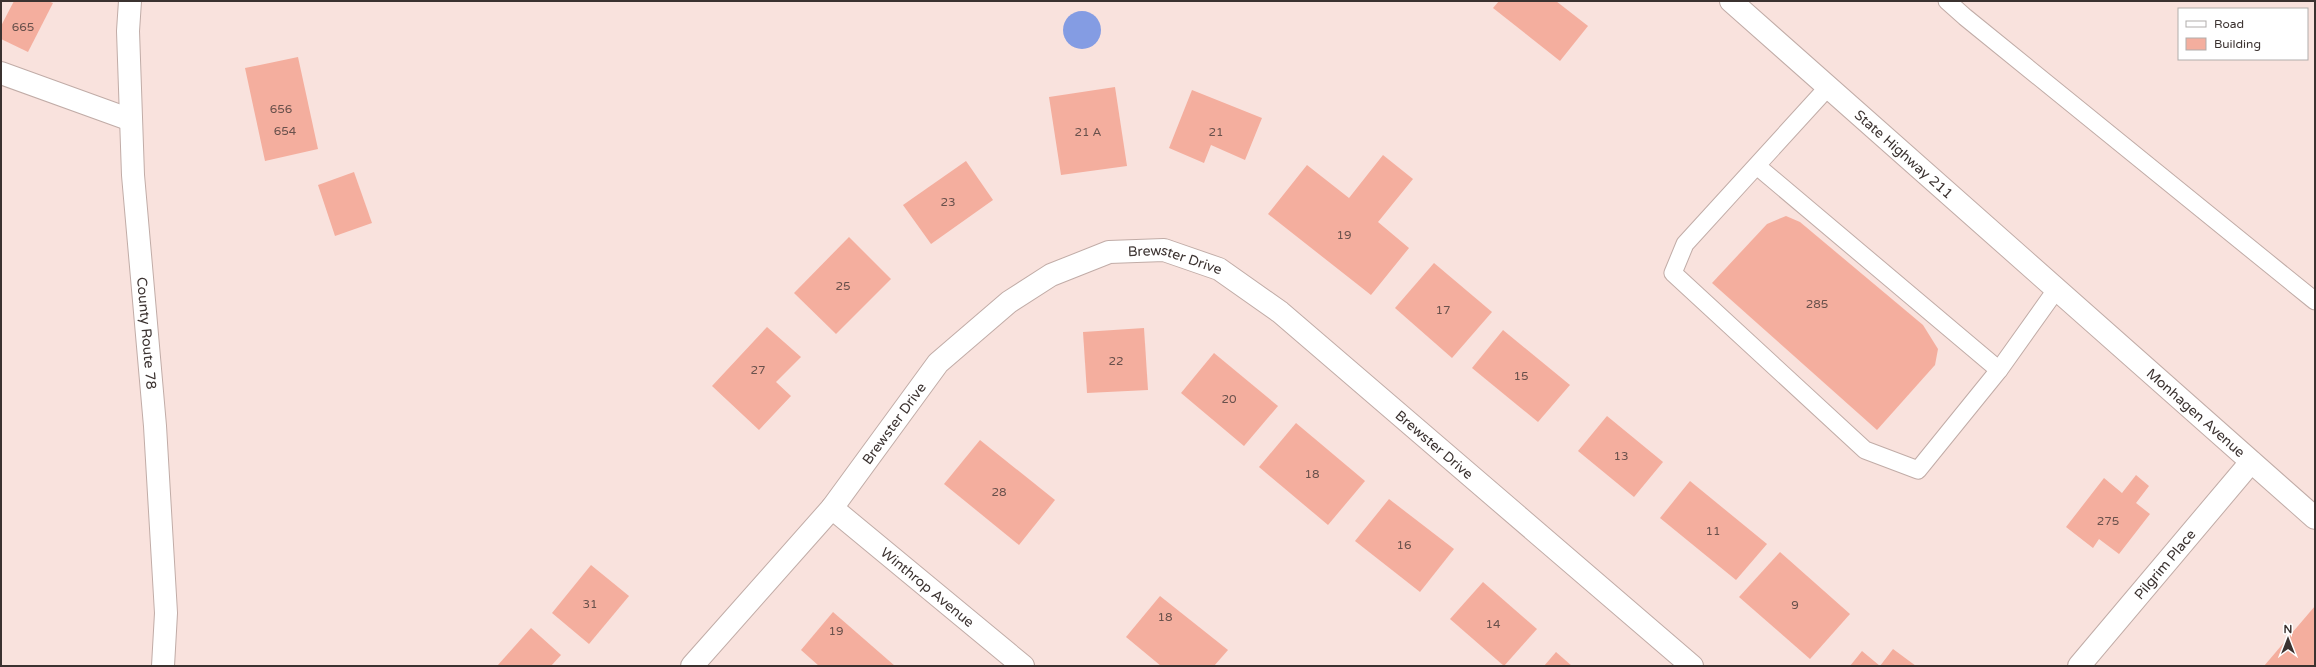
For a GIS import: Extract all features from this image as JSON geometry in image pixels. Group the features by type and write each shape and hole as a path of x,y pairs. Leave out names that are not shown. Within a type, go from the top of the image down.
{"street":[{"name":"County Route 78","path":"130,1 128,31 132,175 155,426 166,613 163,666"},
{"name":"State Highway 211","path":"1731,1 1829,86 2076,308"},
{"path":"1,73 131,120"},
{"name":"Brewster Drive","path":"692,666 832,508 938,363 1008,302 1050,275 1109,252 1164,250 1220,269 1280,312 1692,666"},
{"name":"Monhagen Avenue","path":"2076,308 2315,518"},
{"name":"Pilgrim Place","path":"2079,666 2251,462"},
{"name":"Winthrop Avenue","path":"832,508 1023,666"}],"lane":[{"path":"1947,1 2315,301"},
{"path":"1829,86 1686,244 1673,273 1865,450 1918,470 1999,370 2056,290"},
{"path":"1757,166 1999,370"}],"water":[{"path":"1078,11 1086,11 1093,14 1098,19 1101,30 1098,41 1093,46 1086,49 1078,49 1071,46 1066,41 1063,34 1063,26 1066,19 1071,14"}],"building":[{"path":"14,1 48,1 53,3 28,52 1,39 1,26"},
{"path":"1499,1 1556,1 1588,26 1560,61 1493,8"},
{"path":"298,57 318,149 265,161 245,68"},
{"path":"1115,87 1127,166 1061,175 1049,97"},
{"path":"1192,90 1262,118 1245,160 1211,145 1204,163 1169,148"},
{"path":"1383,155 1413,179 1378,222 1409,248 1371,295 1268,214 1307,165 1349,198"},
{"path":"966,161 993,200 931,244 903,205"},
{"path":"354,172 372,223 335,236 318,185"},
{"path":"1786,216 1800,222 1923,325 1938,349 1935,365 1877,430 1712,283 1767,224"},
{"path":"849,237 891,279 836,334 794,293"},
{"path":"1434,263 1492,312 1452,358 1395,308"},
{"path":"767,327 801,357 776,382 791,396 759,430 712,386"},
{"path":"1144,328 1148,390 1087,393 1083,332"},
{"path":"1503,330 1570,385 1538,422 1472,368"},
{"path":"1214,353 1278,406 1244,446 1181,393"},
{"path":"1607,416 1663,462 1634,497 1578,451"},
{"path":"1296,423 1365,481 1328,525 1259,467"},
{"path":"980,440 1055,500 1019,545 944,484"},
{"path":"2136,475 2149,486 2136,503 2150,514 2119,554 2099,539 2093,548 2066,527 2104,478 2122,493"},
{"path":"1690,481 1767,544 1736,580 1660,518"},
{"path":"1389,499 1454,549 1420,592 1355,541"},
{"path":"1780,552 1850,614 1810,659 1739,597"},
{"path":"591,565 629,596 589,644 552,613"},
{"path":"1483,582 1537,629 1504,666 1450,619"},
{"path":"1160,596 1228,650 1214,666 1161,666 1126,637"},
{"path":"2315,606 2315,666 2264,666"},
{"path":"833,612 895,666 819,666 801,650"},
{"path":"531,628 561,655 551,666 497,666"},
{"path":"1893,649 1916,666 1880,666"},
{"path":"1862,651 1880,666 1850,666"},
{"path":"1556,652 1572,666 1544,666"}]}
